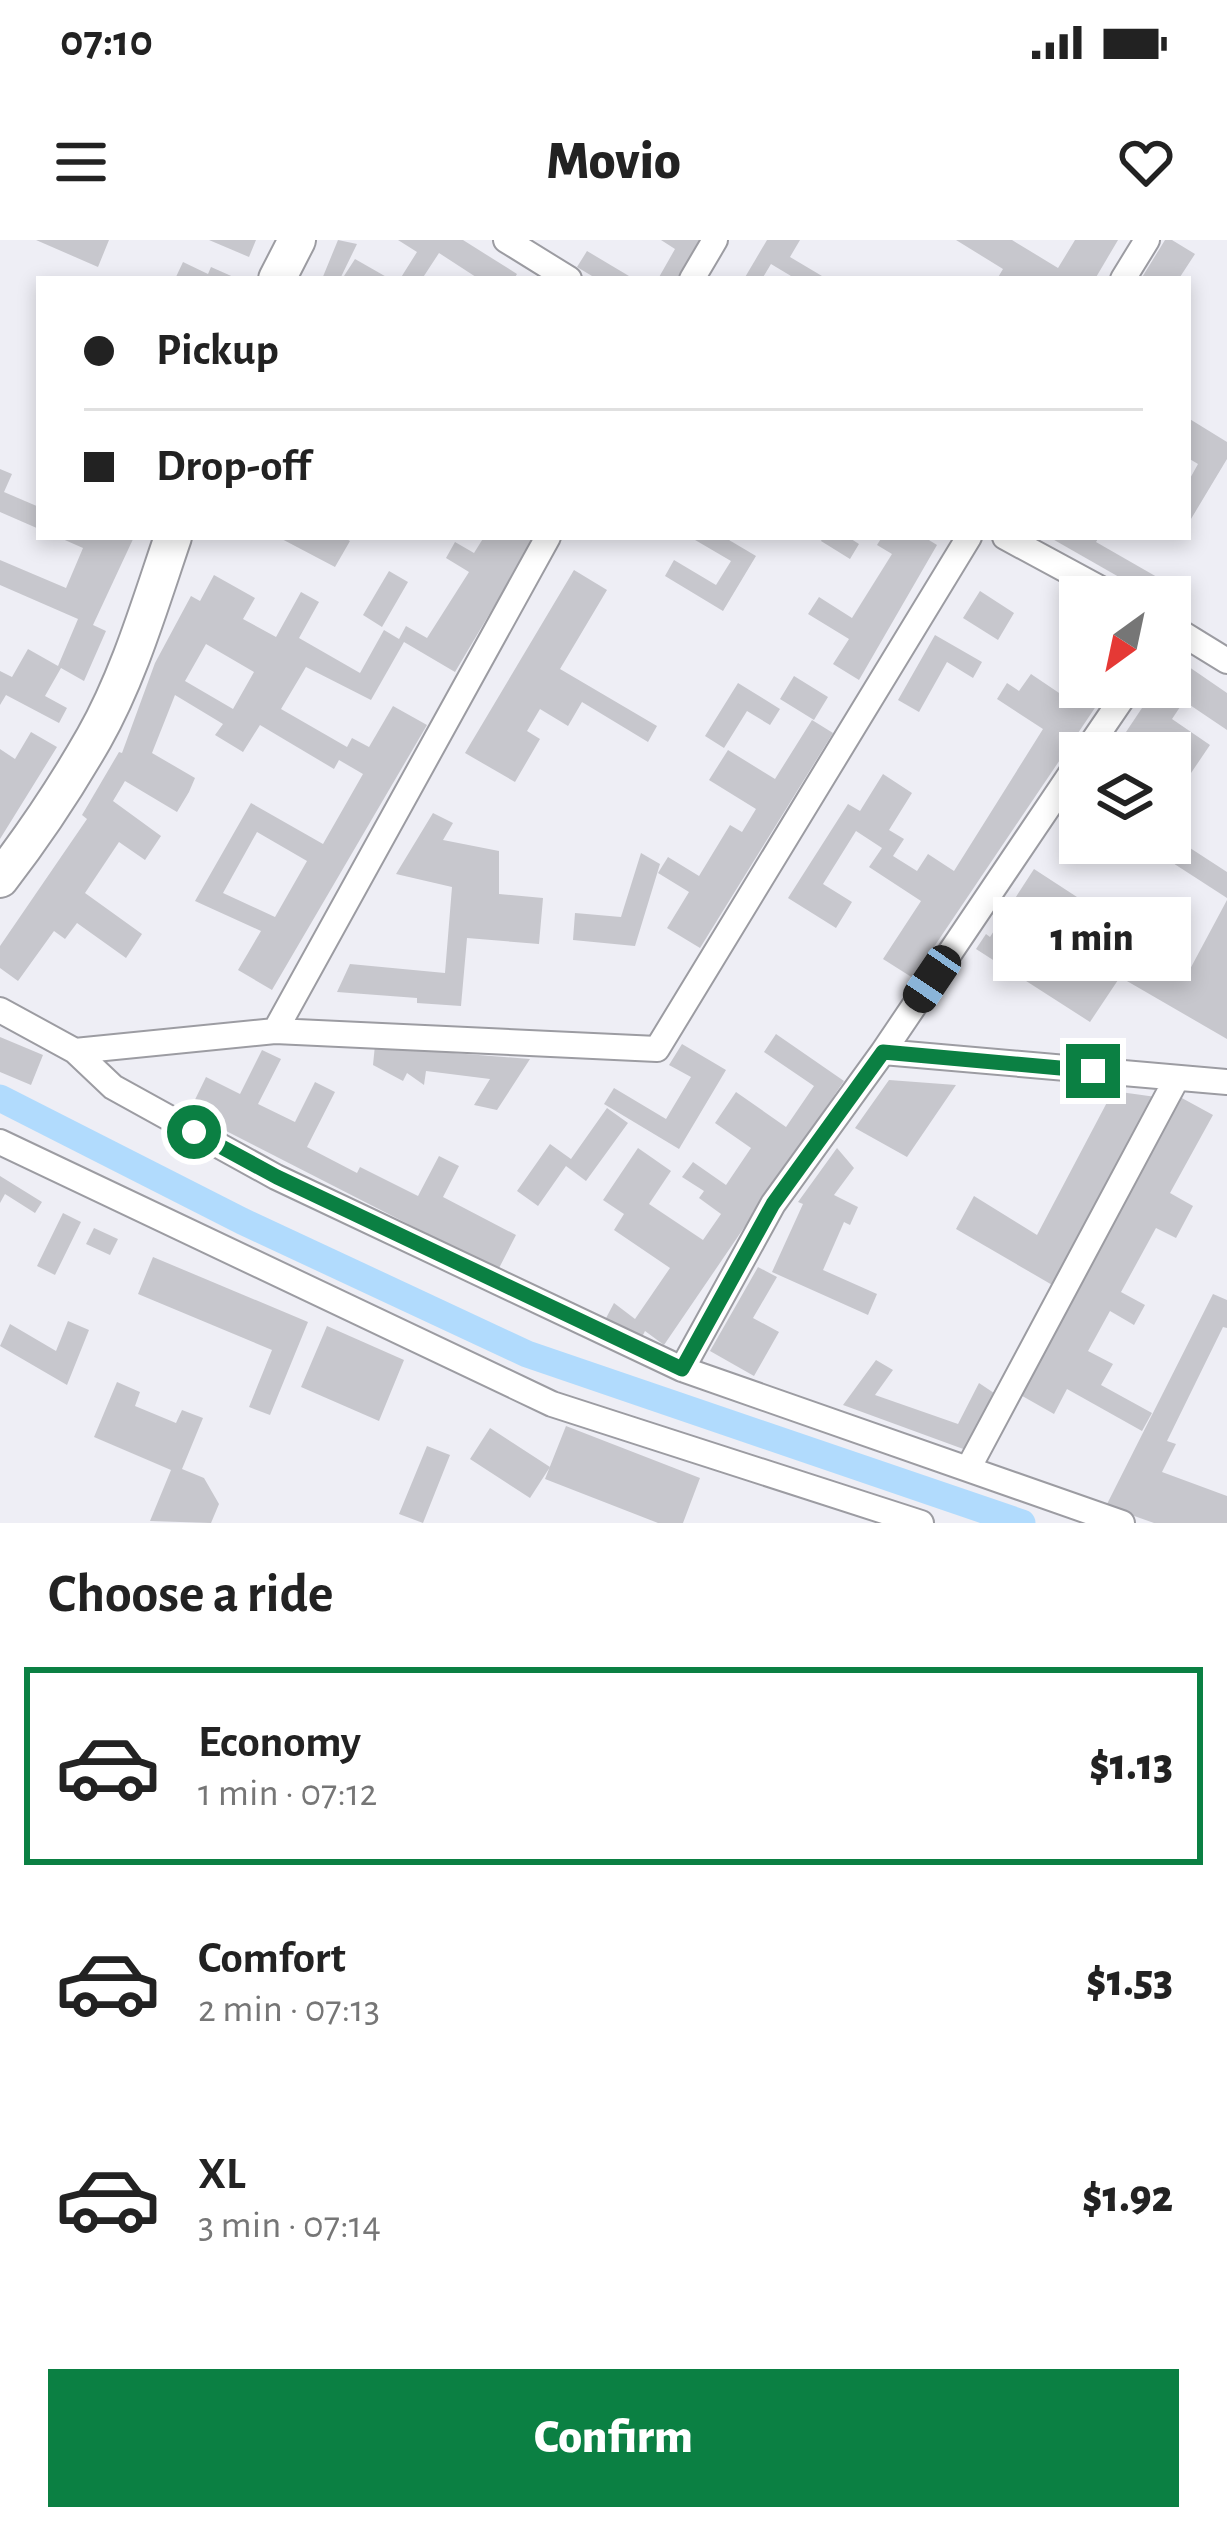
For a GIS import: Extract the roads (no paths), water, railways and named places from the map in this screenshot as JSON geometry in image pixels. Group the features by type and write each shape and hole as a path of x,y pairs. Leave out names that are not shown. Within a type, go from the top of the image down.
{"main road":[{"path":"279,276 297,240"},
{"path":"0,879 28,844 96,735 136,643 172,540"}],"street":[{"path":"506,240 564,276"},
{"path":"694,276 715,240"},
{"path":"1126,276 1147,240"},
{"path":"275,1031 546,540"},
{"path":"75,1052 275,1031 657,1049 968,540"},
{"path":"1011,540 1077,576"},
{"path":"1191,640 1227,661"},
{"path":"682,1369 773,1204 883,1052 1059,791"},
{"path":"0,1010 75,1052 112,1087 277,1177 682,1369 1122,1523"},
{"path":"883,1052 1227,1082"},
{"path":"969,1467 1177,1078"},
{"path":"0,1142 552,1404 921,1523"}],"waterway":[{"path":"0,1098 242,1221 527,1354 1022,1523"}]}
